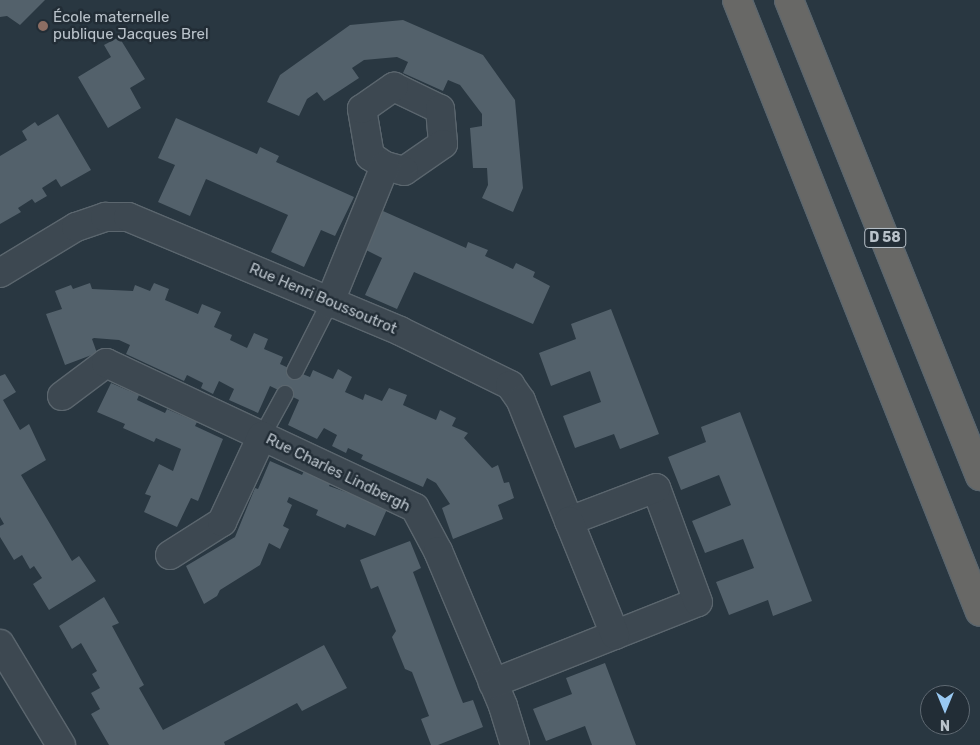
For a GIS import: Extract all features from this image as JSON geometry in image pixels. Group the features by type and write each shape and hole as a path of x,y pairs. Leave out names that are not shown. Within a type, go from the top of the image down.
{"highway":[{"path":"737,0 980,612"},
{"name":"D 58","path":"790,0 980,476"}],"street":[{"path":"329,304 385,166"},
{"name":"Rue Henri Boussoutrot","path":"0,273 76,228 105,217 128,217 329,304 400,331 510,385 522,401 615,635"},
{"name":"Rue Charles Lindbergh","path":"62,396 106,364 415,508 438,551 493,683 515,745"},
{"path":"170,555 222,522 262,436"},
{"path":"493,683 698,602 656,488 569,520"},
{"path":"0,644 61,745"}],"lane":[{"path":"295,371 329,304"},
{"path":"262,436 285,394"}],"building":[{"path":"0,0 45,0 20,25 7,16 0,17"},
{"path":"403,20 483,55 515,100 523,188 513,212 482,198 488,185 487,168 473,168 470,128 482,126 482,114 460,85 448,80 443,91 403,73 408,62 397,57 364,60 352,68 359,78 324,101 317,92 307,99 299,116 267,102 280,75 350,25"},
{"path":"119,37 145,79 130,88 141,108 108,128 78,77 111,57 104,45"},
{"path":"58,114 91,170 61,187 56,179 42,188 47,196 35,203 32,199 18,208 21,212 0,224 0,156 27,140 22,131 35,122 38,126"},
{"path":"176,118 257,154 260,147 279,156 276,162 354,197 335,236 321,230 304,267 271,252 288,215 206,179 190,216 158,202 175,165 158,158"},
{"path":"383,211 466,248 468,242 488,250 485,256 513,269 516,263 535,272 533,277 550,286 533,324 414,272 397,309 365,295 382,258 366,250"},
{"path":"90,283 92,289 133,291 135,285 150,291 154,283 169,289 165,300 198,314 202,304 221,312 214,327 232,335 230,340 247,348 254,333 268,339 264,349 283,357 280,364 295,371 310,377 313,370 333,379 338,369 352,377 345,392 363,400 365,394 382,401 389,388 407,395 403,405 418,412 436,420 440,410 456,418 452,426 468,433 464,438 492,468 498,465 504,483 509,482 514,498 498,505 503,519 453,539 442,508 450,504 436,483 427,478 423,487 361,459 363,455 348,448 346,453 332,446 337,435 324,428 317,439 288,425 299,400 270,386 258,413 229,400 234,389 219,381 213,394 201,388 203,383 187,375 184,381 126,354 130,345 119,340 94,338 92,339 97,353 65,365 46,314 62,309 55,291 71,285 73,289"},
{"path":"611,309 659,434 620,449 614,434 575,448 563,416 601,402 590,371 551,386 539,353 576,339 571,324"},
{"path":"5,374 16,392 3,400 20,430 29,424 46,460 21,475 72,561 79,556 96,581 49,610 33,584 42,578 34,566 30,569 22,555 14,560 0,537 0,526 4,524 0,517 0,376"},
{"path":"111,383 139,395 137,400 165,413 167,409 197,422 195,426 223,439 198,501 191,498 177,527 144,512 151,496 145,494 159,464 173,471 181,449 156,438 154,442 123,428 125,424 97,412"},
{"path":"740,412 812,601 773,616 768,600 729,615 716,582 754,568 743,539 705,553 692,521 731,505 719,475 681,490 668,457 706,442 701,427"},
{"path":"270,461 302,475 305,469 331,482 329,486 388,507 375,536 347,524 345,528 316,515 318,510 289,497 287,502 292,505 283,526 289,529 280,549 269,543 260,565 220,590 217,596 204,604 186,566 235,537 255,488 258,489"},
{"path":"410,541 421,568 413,572 457,688 463,703 473,700 483,727 438,745 431,745 421,719 429,716 412,672 405,669 392,637 396,631 378,586 371,589 360,560"},
{"path":"104,597 119,623 112,626 144,685 139,688 163,730 324,645 347,688 302,711 297,703 224,742 225,745 109,745 91,714 100,709 91,693 100,688 92,674 97,671 81,643 72,649 59,626"},
{"path":"605,663 636,745 592,745 585,726 546,741 533,709 572,694 566,678"}],"place":[{"name":"École maternelle publique Jacques Brel","path":"43,26"}]}
